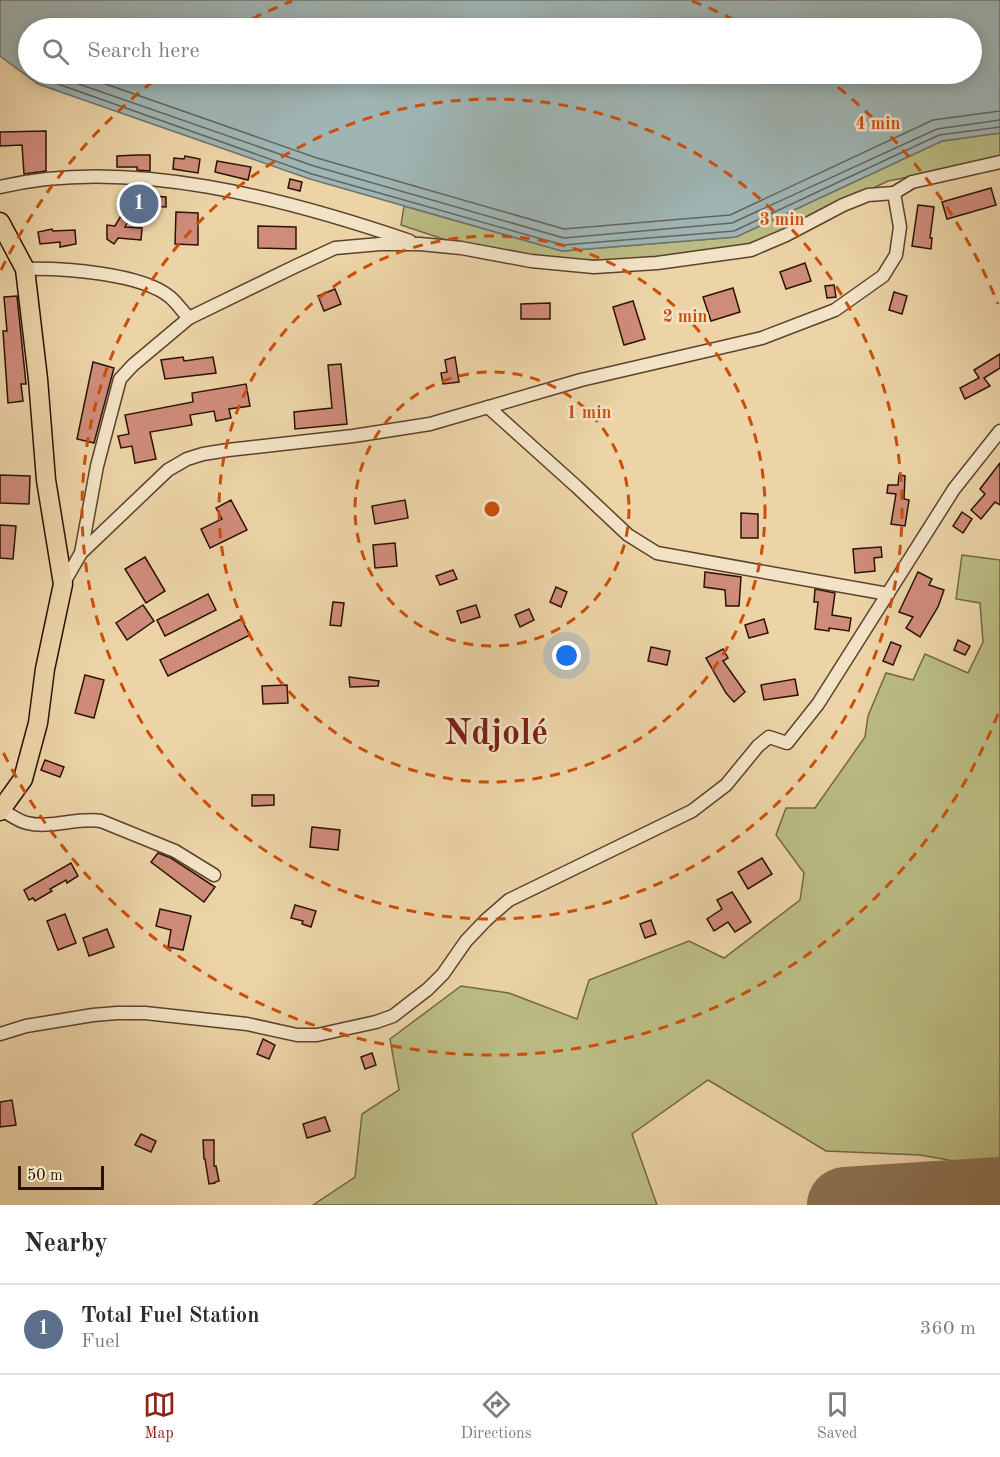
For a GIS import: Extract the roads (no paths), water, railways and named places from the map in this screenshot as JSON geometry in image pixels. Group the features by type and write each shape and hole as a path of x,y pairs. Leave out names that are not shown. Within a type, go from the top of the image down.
{"highway":[{"path":"0,222 25,269 37,368 46,480 63,584 35,735 22,779 1,810"}],"street":[{"path":"81,553 97,466 120,379 133,365 189,318 335,248 380,244 420,244 461,248 531,261 594,267 657,263 751,250 786,236 843,205 868,195 894,193 912,182 1000,162"},
{"path":"0,187 64,177 144,178 257,196 343,218 420,244"},
{"path":"63,584 81,553 152,484 168,470 187,459 228,450 353,436 430,424 581,380 762,338 835,310 883,276 896,255 900,227 894,193"},
{"path":"25,269 56,268 97,273 147,285 169,297 189,318"},
{"path":"488,407 628,535 657,553 888,594"},
{"path":"0,1034 26,1026 93,1015 145,1013 247,1024 297,1035 317,1035 393,1016 428,989 443,974 466,941 509,900 692,811 726,785 758,746 769,737 788,743 818,704 954,489 1000,431"},
{"path":"1,810 25,823 45,825 89,819 101,821 175,851 214,875"}],"water":[{"path":"0,0 1000,0 1000,133 942,141 736,237 562,251 310,179 38,84 982,84 982,18 18,18 18,69 0,56"}],"place":[{"name":"Total Fuel Station","path":"139,204"}],"district":[{"name":"Ndjolé","path":"496,731"}]}
